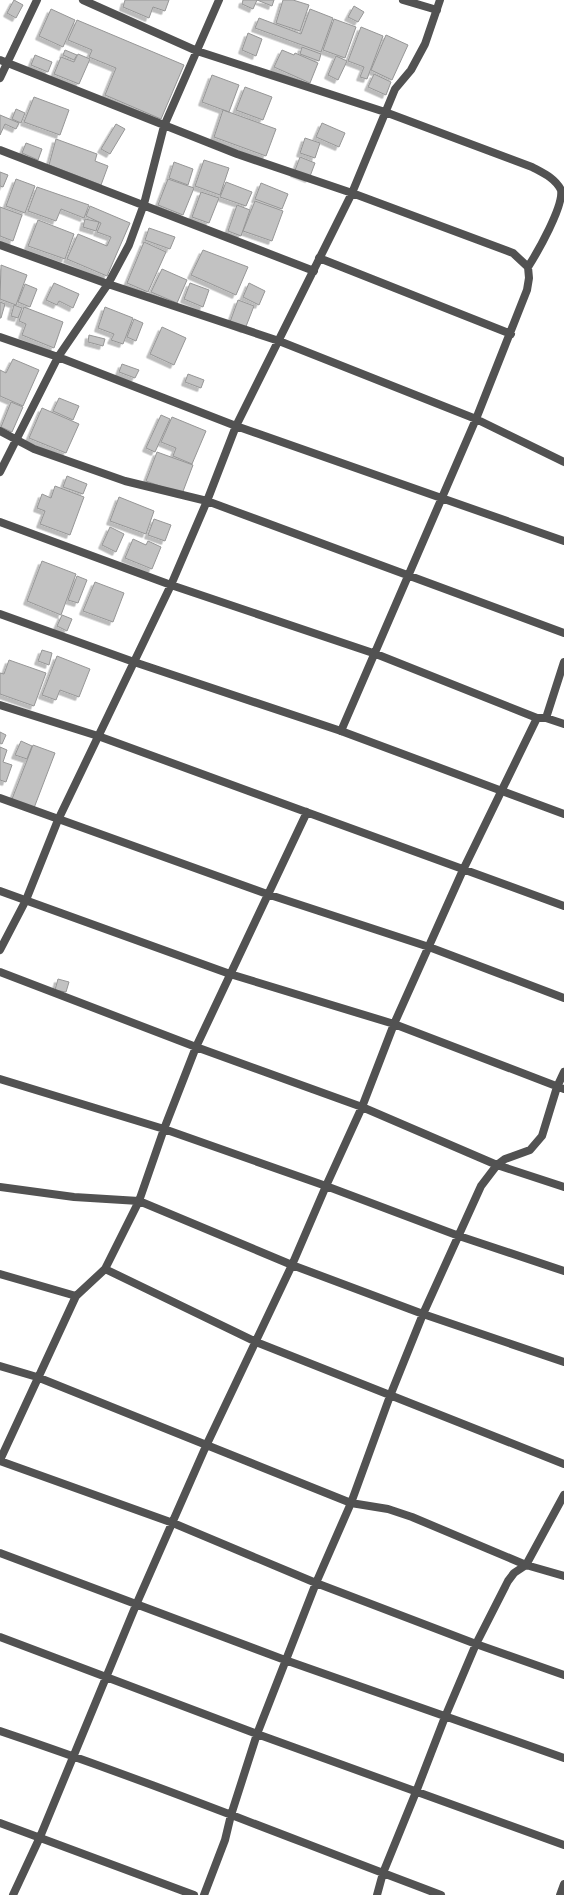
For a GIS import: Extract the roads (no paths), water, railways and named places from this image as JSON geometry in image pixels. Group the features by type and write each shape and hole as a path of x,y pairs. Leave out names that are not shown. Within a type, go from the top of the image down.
{"street":[{"path":"0,78 3,61 17,46 37,0"},
{"path":"83,0 197,51 384,112 532,167 552,178 561,191 560,205 544,242 528,266 529,278 527,290 476,419 342,731"},
{"path":"0,472 58,357 108,284 129,246 144,204 164,126 219,0"},
{"path":"403,0 437,10"},
{"path":"0,950 26,900 58,820 171,585 207,501 236,426 352,193 384,112 395,89 411,70 425,44 440,0"},
{"path":"3,61 237,154 352,193 513,253 528,266"},
{"path":"0,150 144,204 314,271"},
{"path":"0,245 108,284 279,340 476,419 564,462"},
{"path":"319,258 510,334"},
{"path":"0,337 58,357 236,426 564,541"},
{"path":"0,431 34,449 125,481 207,501 409,577 564,633"},
{"path":"0,522 171,585 376,654 537,718 546,718 564,724"},
{"path":"0,614 134,662 342,731 564,814"},
{"path":"546,718 564,662"},
{"path":"0,705 98,736 564,906"},
{"path":"13,1895 40,1837 105,1676 206,1446 292,1265 362,1107 394,1024 463,870 500,791 537,718"},
{"path":"0,798 268,894 429,947 564,998"},
{"path":"307,812 196,1047 164,1129 139,1200 105,1268 76,1296 0,1461 173,1523 316,1583 476,1644 564,1675"},
{"path":"0,891 230,974 394,1024 560,1088"},
{"path":"0,972 196,1047 362,1107 497,1165 564,1187"},
{"path":"204,1895 226,1840 231,1815 257,1734 316,1583 351,1503 390,1396 423,1314 481,1186 497,1165 505,1159 530,1150 542,1136 560,1088 564,1072"},
{"path":"0,1079 164,1129 326,1186 459,1236 564,1271"},
{"path":"0,1187 74,1197 139,1200 292,1265 423,1314 564,1362"},
{"path":"105,1268 256,1342 564,1464"},
{"path":"0,1274 76,1296"},
{"path":"0,1366 37,1378 351,1503 388,1509 412,1517 526,1565 564,1576"},
{"path":"377,1895 383,1873 445,1717 476,1644 508,1581 514,1573 526,1565 564,1495"},
{"path":"0,1553 285,1660 564,1758"},
{"path":"0,1637 257,1734 564,1845"},
{"path":"0,1731 231,1815 441,1895"},
{"path":"0,1823 194,1895"},
{"path":"560,1895 564,1884"}]}
